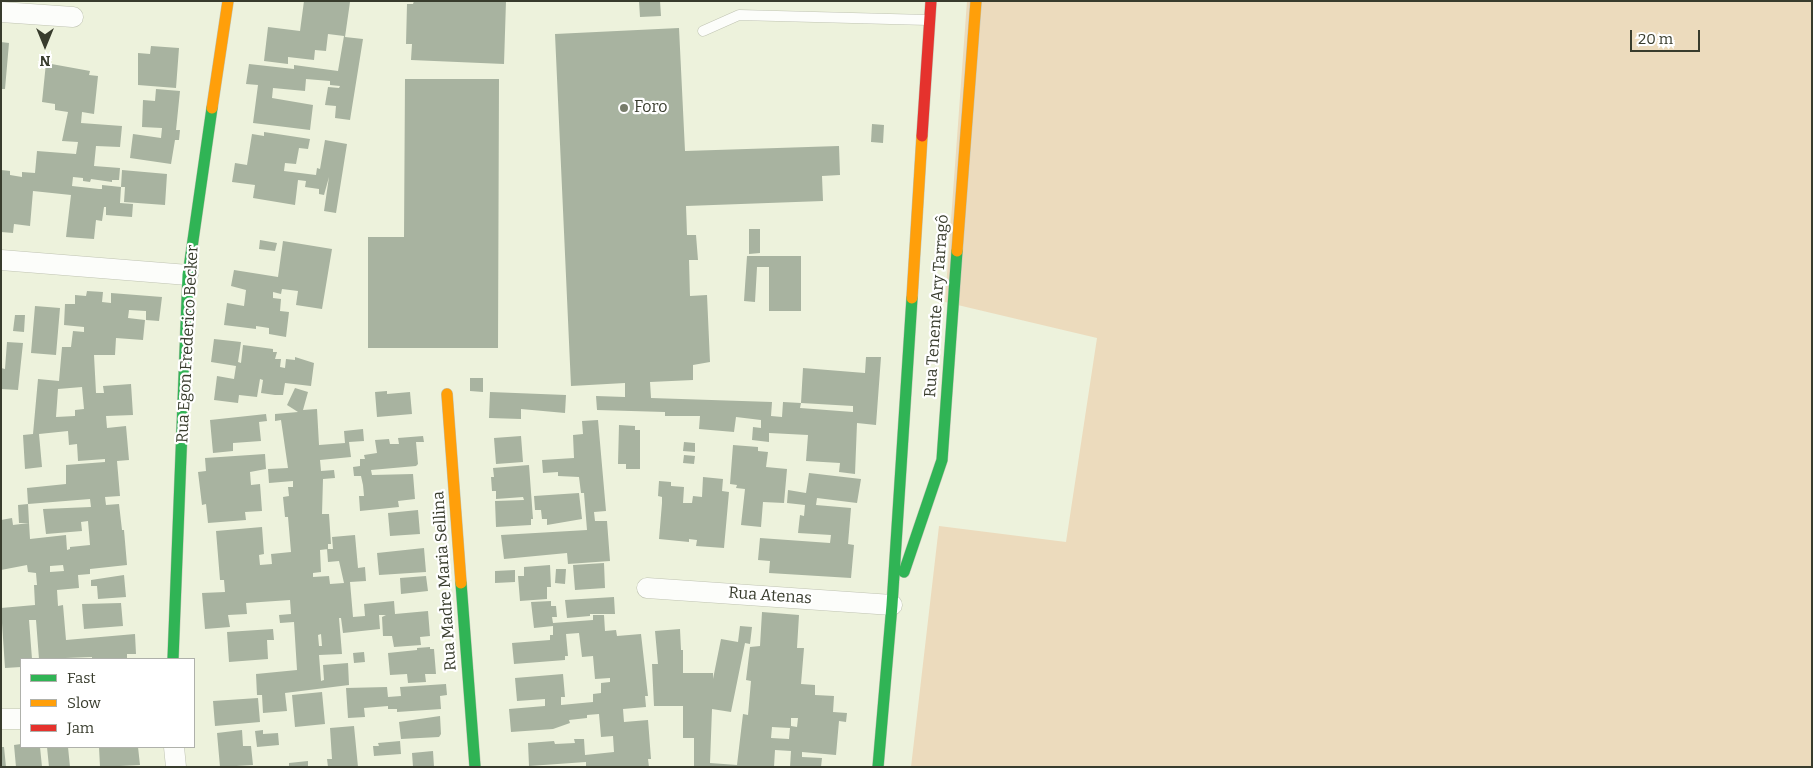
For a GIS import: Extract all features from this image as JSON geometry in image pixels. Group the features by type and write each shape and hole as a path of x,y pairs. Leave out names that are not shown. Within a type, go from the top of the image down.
{"main road":[{"name":"Rua Egon Frederico Becker","path":"173,658 188,275 228,1"},
{"name":"Rua Tenente Ary Tarragô","path":"878,767 892,604 931,1"},
{"name":"Rua Tenente Ary Tarragô","path":"892,604 937,479 943,450 976,1"},
{"name":"Rua Madre Maria Sellina","path":"447,394 475,767"},
{"path":"902,446 908,456 921,461 936,457 943,450"}],"street":[{"path":"1,12 73,17"},
{"path":"1,260 188,275"},
{"name":"Rua Atenas","path":"648,588 892,604"},
{"path":"1,719 20,719"},
{"path":"174,748 176,767"}],"lane":[{"path":"703,30 739,15 930,20"}],"shaded area":[{"path":"967,1 1812,1 1812,767 911,767 939,526 1066,542 1097,338 945,302"}],"building":[{"path":"304,1 350,2 345,37 363,39 350,120 335,118 336,106 325,105 328,87 339,88 340,86 330,85 330,81 306,79 305,91 273,88 272,98 313,105 310,130 253,123 258,85 246,84 249,64 294,69 294,65 338,71 344,36 328,34 326,51 315,50 314,60 288,57 288,64 264,61 268,27 300,31"},
{"path":"414,1 506,1 504,64 411,60 412,44 406,44 407,4 413,4"},
{"path":"639,1 660,1 661,16 640,17"},
{"path":"679,28 685,151 839,146 840,175 822,176 823,201 686,206 687,235 696,235 698,260 689,260 690,296 707,295 710,362 693,365 693,380 650,382 651,398 772,402 771,416 782,417 783,402 801,403 803,368 865,373 866,357 881,357 876,425 857,423 855,474 839,472 840,463 806,461 808,435 769,433 769,442 752,440 753,427 761,428 761,420 736,417 734,432 699,429 700,416 665,416 665,412 597,410 596,396 625,397 625,383 571,386 555,34","holes":["801,403 853,406 853,412 800,408"]},
{"path":"1,42 9,43 5,89 1,89"},
{"path":"151,46 179,48 176,88 138,85 138,53 150,54"},
{"path":"46,63 90,71 89,75 98,76 94,114 82,112 81,123 122,126 120,147 96,146 94,166 120,168 119,180 112,180 112,182 91,179 90,182 83,181 83,178 73,177 72,186 99,189 102,189 102,185 121,187 120,203 133,204 132,217 106,215 106,207 104,207 102,221 96,220 94,239 66,237 71,195 33,191 30,226 14,224 13,233 1,232 1,170 10,171 10,175 22,177 22,172 35,173 37,151 76,154 78,142 62,141 68,112 55,110 55,104 42,102"},
{"path":"405,79 499,79 498,348 368,348 368,237 404,237"},
{"path":"156,89 180,91 176,130 180,130 179,140 175,140 171,164 130,158 133,134 161,138 162,128 142,127 143,100 155,101"},
{"path":"872,124 884,125 883,143 871,142"},
{"path":"264,132 310,139 308,149 299,148 296,164 285,163 284,171 316,175 317,168 320,169 325,140 347,144 336,213 324,211 329,177 324,195 319,194 319,189 305,187 306,181 298,180 295,205 253,198 255,185 232,182 235,163 247,165 252,134 264,136"},
{"path":"122,170 167,174 165,205 124,202 125,187 121,187"},
{"path":"749,229 760,229 760,253 749,254"},
{"path":"260,240 277,243 275,251 259,249"},
{"path":"283,241 332,249 322,309 296,305 298,291 282,289 281,294 273,292 273,298 281,299 280,311 289,312 286,337 269,334 269,328 256,326 256,329 224,325 227,303 244,306 246,290 231,286 234,270 278,277"},
{"path":"747,256 801,256 801,311 769,311 769,267 757,267 755,302 744,301"},
{"path":"87,291 103,292 102,302 111,303 111,293 162,297 159,321 146,320 146,311 129,310 128,318 145,320 143,340 116,338 115,355 94,355 96,393 104,393 103,386 131,384 133,415 106,416 107,428 126,426 129,460 117,461 120,496 105,497 106,505 119,504 122,530 124,530 127,565 90,569 90,574 78,575 79,588 57,590 58,606 63,605 66,640 135,634 136,654 127,654 127,658 39,658 36,620 29,620 32,658 20,658 20,667 5,668 1,608 35,605 34,585 37,585 36,573 28,572 27,565 1,570 1,520 12,518 13,525 29,523 30,539 66,535 67,550 70,547 90,545 88,521 81,522 82,531 46,534 43,509 91,507 90,499 28,504 27,488 66,484 66,465 105,462 105,459 78,461 77,444 69,445 68,431 39,434 42,467 25,469 23,435 33,434 38,379 59,381 62,347 71,347 73,331 84,332 84,327 64,325 65,304 75,304 75,295 86,296","holes":["82,387 84,409 75,410 75,416 56,417 58,389","63,565 64,571 50,572 50,566"]},
{"path":"35,306 60,308 56,355 31,353"},
{"path":"15,315 25,315 24,332 13,331"},
{"path":"214,339 241,342 238,362 241,363 243,345 273,349 273,352 277,352 275,359 281,359 280,367 285,368 286,359 295,360 295,357 314,363 311,386 285,383 283,395 275,395 261,393 263,380 260,379 257,397 239,395 238,403 214,400 217,376 234,379 236,366 211,362"},
{"path":"7,342 23,343 18,390 1,389 1,368 5,369"},
{"path":"470,378 483,378 483,392 470,391"},
{"path":"295,388 308,392 303,410 317,409 319,445 345,443 344,431 363,429 364,441 349,442 351,457 320,460 321,471 334,470 335,478 323,479 322,514 329,514 331,544 328,544 328,549 333,549 332,537 355,535 358,568 365,567 366,581 350,582 353,617 365,616 364,604 394,601 395,614 428,611 430,636 420,637 421,645 394,647 392,636 383,636 382,617 386,615 379,615 380,629 343,633 341,618 339,618 342,654 319,655 321,681 324,680 323,665 348,663 349,685 285,693 287,711 263,713 262,695 257,695 256,674 297,670 294,622 280,623 279,615 291,614 290,600 246,603 247,614 228,615 230,627 205,629 202,593 225,592 224,580 220,580 216,531 262,527 264,554 259,555 260,565 272,564 271,554 291,552 288,517 285,517 283,497 289,496 288,487 293,487 293,481 269,483 268,469 288,468 281,420 275,421 275,414 298,412 287,405","holes":["327,549 328,562 339,561 344,583 330,584 329,576 313,577 313,573 321,572 320,550","321,634 322,646 319,646 318,635"]},
{"path":"387,391 387,394 410,392 412,414 377,417 375,392"},
{"path":"490,392 566,395 565,413 521,409 521,419 489,418"},
{"path":"266,414 267,421 259,422 261,441 233,443 233,451 213,453 210,420"},
{"path":"598,420 606,511 594,512 595,521 607,521 610,561 568,564 567,553 504,559 501,535 587,530 584,493 581,493 579,477 558,476 558,472 543,473 542,460 574,458 573,435 583,434 582,421"},
{"path":"619,425 635,426 635,430 640,430 640,469 626,469 626,464 618,464"},
{"path":"423,436 424,442 416,442 418,464 416,466 371,470 372,475 413,474 415,499 398,501 399,507 360,511 359,496 364,496 363,485 361,476 354,476 353,467 360,466 360,459 365,459 364,455 377,453 375,440 389,439 390,444 399,444 398,438"},
{"path":"521,436 523,462 496,464 494,438"},
{"path":"684,442 695,443 695,452 683,451"},
{"path":"733,445 758,447 758,451 768,452 766,467 787,469 784,503 763,502 761,527 741,525 745,489 736,488 737,485 730,484"},
{"path":"265,454 266,469 250,472 251,485 260,484 262,511 245,512 246,520 208,523 206,504 202,505 198,472 206,471 205,458"},
{"path":"684,455 695,456 694,464 683,463"},
{"path":"529,465 533,519 531,519 531,525 496,527 495,501 524,500 523,497 496,499 496,491 492,491 491,477 494,477 493,468"},
{"path":"809,473 861,479 857,503 817,498 816,505 851,508 848,544 854,545 851,578 769,573 770,561 758,560 760,538 830,543 831,535 798,533 800,515 804,516 805,505 787,503 788,490 806,493"},
{"path":"703,477 723,479 722,491 729,492 724,548 696,546 697,540 689,539 689,542 659,539 662,497 658,496 659,481 671,482 671,486 684,487 683,503 692,503 693,496 702,497"},
{"path":"579,493 582,519 547,525 547,519 542,519 541,510 535,510 534,496"},
{"path":"28,504 29,523 19,523 18,505"},
{"path":"418,510 420,534 390,536 388,513"},
{"path":"424,548 426,572 379,575 377,553"},
{"path":"604,563 605,588 575,590 573,565"},
{"path":"550,565 551,587 547,587 547,599 520,601 518,576 524,576 524,567"},
{"path":"556,569 566,569 565,584 555,583"},
{"path":"515,570 515,582 495,583 495,571"},
{"path":"124,575 126,597 98,599 97,586 91,586 91,580"},
{"path":"426,576 428,591 401,594 400,578"},
{"path":"614,597 615,614 590,614 590,616 567,618 565,600"},
{"path":"551,601 551,606 556,606 557,617 552,617 553,623 593,620 593,615 604,615 605,631 616,630 617,636 641,634 648,696 645,696 646,707 623,709 624,722 648,720 651,759 648,759 649,767 586,767 586,762 529,766 528,743 554,741 555,744 575,743 574,739 584,739 585,755 614,752 613,736 601,737 599,714 587,715 587,718 569,720 570,723 553,729 511,732 509,709 545,706 545,699 517,701 515,678 563,674 565,697 561,697 561,705 593,702 593,694 601,693 601,683 610,682 610,678 595,679 593,656 582,657 579,633 566,634 568,656 565,656 565,660 514,664 512,643 550,640 550,635 553,635 553,626 534,628 531,602"},
{"path":"121,603 123,626 84,629 82,604"},
{"path":"762,612 799,615 797,648 804,648 801,684 815,685 815,695 834,696 833,712 847,713 846,722 839,721 836,755 802,752 802,757 822,758 821,767 790,767 791,751 775,750 774,767 694,767 694,738 683,738 683,706 654,706 652,664 658,664 655,631 680,629 681,650 683,650 683,673 713,673 713,679 721,639 738,642 740,626 752,627 750,644 745,643 731,712 712,709 710,763 737,765 743,714 748,715 751,681 746,680 750,647 760,646","holes":["791,718 798,718 797,727 791,726","772,727 790,728 789,739 771,738"]},
{"path":"273,629 274,640 267,640 268,659 229,662 227,632"},
{"path":"430,647 430,649 434,649 436,674 425,674 426,682 408,683 407,674 390,675 388,653"},
{"path":"364,652 365,662 354,663 353,653"},
{"path":"446,684 447,695 440,696 441,709 397,712 397,709 388,709 388,706 364,708 365,717 348,718 346,688 387,687 388,697 401,696 400,687"},
{"path":"322,692 325,724 295,727 292,695"},
{"path":"258,698 260,722 215,726 213,701"},
{"path":"440,716 441,734 439,737 401,739 399,722"},
{"path":"354,726 358,767 328,767 327,759 332,759 330,728"},
{"path":"242,730 243,746 251,746 253,765 220,767 217,733"},
{"path":"263,730 263,734 278,733 279,745 257,747 255,731"},
{"path":"400,741 401,754 374,756 373,746 379,746 378,743"},
{"path":"20,744 20,748 40,748 42,767 16,767 14,745"},
{"path":"1,747 4,747 6,767 1,767"},
{"path":"47,748 68,748 70,767 49,767"},
{"path":"99,748 138,748 140,765 100,767"},
{"path":"433,751 434,767 413,767 412,753"},
{"path":"308,761 308,767 289,767 289,763"}],"traffic: fast":[{"path":"173,658 188,275 212,108"},
{"path":"904,572 942,460 957,251"},
{"path":"878,767 892,605 912,298"},
{"path":"461,583 475,767"}],"traffic: slow":[{"path":"212,108 228,1"},
{"path":"957,251 976,1"},
{"path":"912,298 922,136"},
{"path":"447,394 461,583"}],"traffic: jam":[{"path":"922,136 931,1"}],"place":[{"name":"Foro","path":"624,108"}]}
